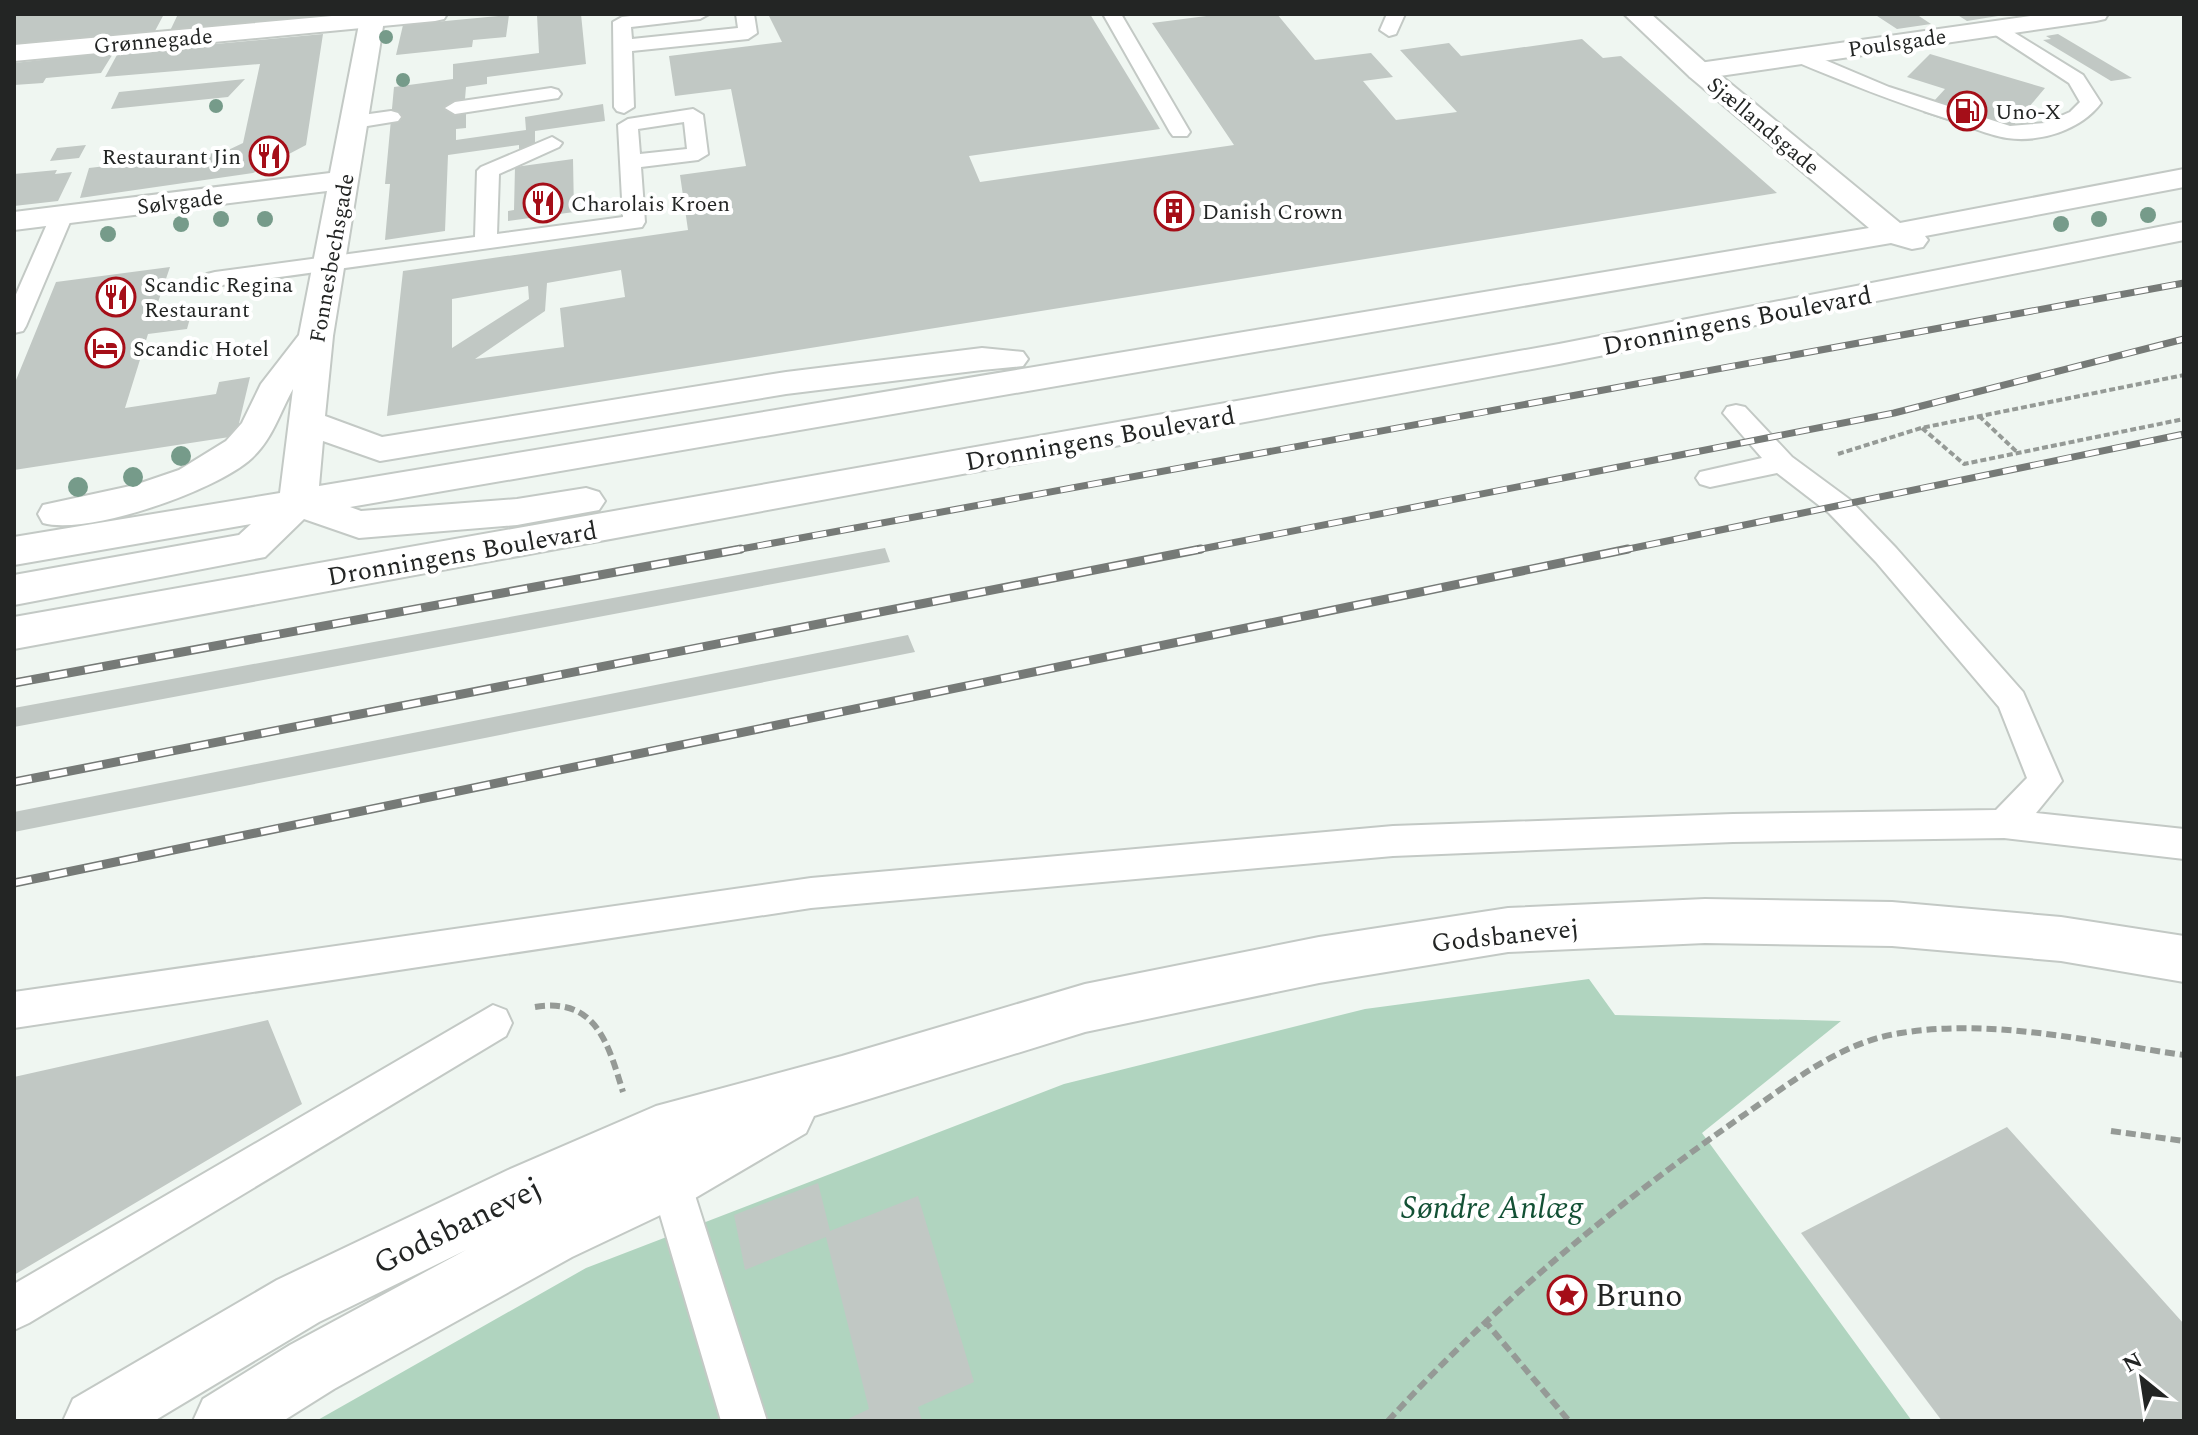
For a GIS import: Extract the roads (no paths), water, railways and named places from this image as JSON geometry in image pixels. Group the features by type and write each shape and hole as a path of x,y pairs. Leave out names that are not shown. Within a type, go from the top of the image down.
{"main road":[{"name":"Grønnegade","path":"14,53 373,17 435,14"},
{"name":"Sjællandsgade","path":"1636,14 1699,71 1894,233"},
{"name":"Poulsgade","path":"1699,71 2096,14"},
{"name":"Fonnesbechsgade","path":"298,502 316,336 373,17"},
{"path":"14,551 1894,233 2184,178"},
{"name":"Sølvgade","path":"14,221 345,180"},
{"name":"Dronningens Boulevard","path":"14,633 1559,354 2039,262 2184,231"},
{"path":"1894,233 1949,255 2039,262"},
{"path":"1559,354 1669,309 1865,266 1899,253 1894,233"},
{"path":"14,522 101,506 176,486 230,456 256,430 275,389 316,336"},
{"path":"306,422 380,449 786,383 982,359 1165,358"},
{"path":"298,502 359,525 517,512 651,491 733,505"},
{"path":"14,590 251,547 298,502"},
{"name":"Godsbanevej","path":"95,1421 298,1301 528,1190 655,1152 842,1082 1085,1008 1319,960 1508,930 1705,921 1892,924 2061,939 2184,959"},
{"name":"Godsbanevej","path":"225,1421 312,1367 551,1236 655,1152"}],"lane":[{"path":"624,107 622,22 700,14"},
{"path":"623,46 748,33 745,14"},
{"path":"1112,14 1180,132"},
{"path":"1799,56 1882,91 1940,94 2049,129 2077,116 2091,103 2076,79 1997,28"},
{"path":"455,108 551,94"},
{"path":"355,122 391,117"},
{"path":"486,242 488,171 552,143"},
{"path":"215,279 634,222 630,162"},
{"path":"14,326 62,215"},
{"path":"1736,413 1788,467 1839,506 1886,555 2012,701 2045,781 2004,824"},
{"path":"1710,478 1788,467"},
{"path":"14,1010 811,893 1393,841 1733,828 2004,824 2184,844"},
{"path":"14,1308 493,1023"},
{"path":"655,1152 744,1421"}],"railway":[{"path":"730,551 2184,283"},
{"path":"1191,551 1894,413 2184,339"},
{"path":"1619,551 2184,434"},
{"path":"14,683 741,549"},
{"path":"14,782 1201,549"},
{"path":"14,883 1628,549"}],"place":[{"name":"Uno-X","path":"1967,111"},
{"name":"Restaurant Jin","path":"269,156"},
{"name":"Charolais Kroen","path":"543,203"},
{"name":"Danish Crown","path":"1174,211"},
{"name":"Scandic Regina Restaurant","path":"116,297"},
{"name":"Scandic Hotel","path":"105,348"},
{"name":"Bruno","path":"1567,1295"}],"park label":[{"name":"Søndre Anlæg","path":"1492,1207"}]}
